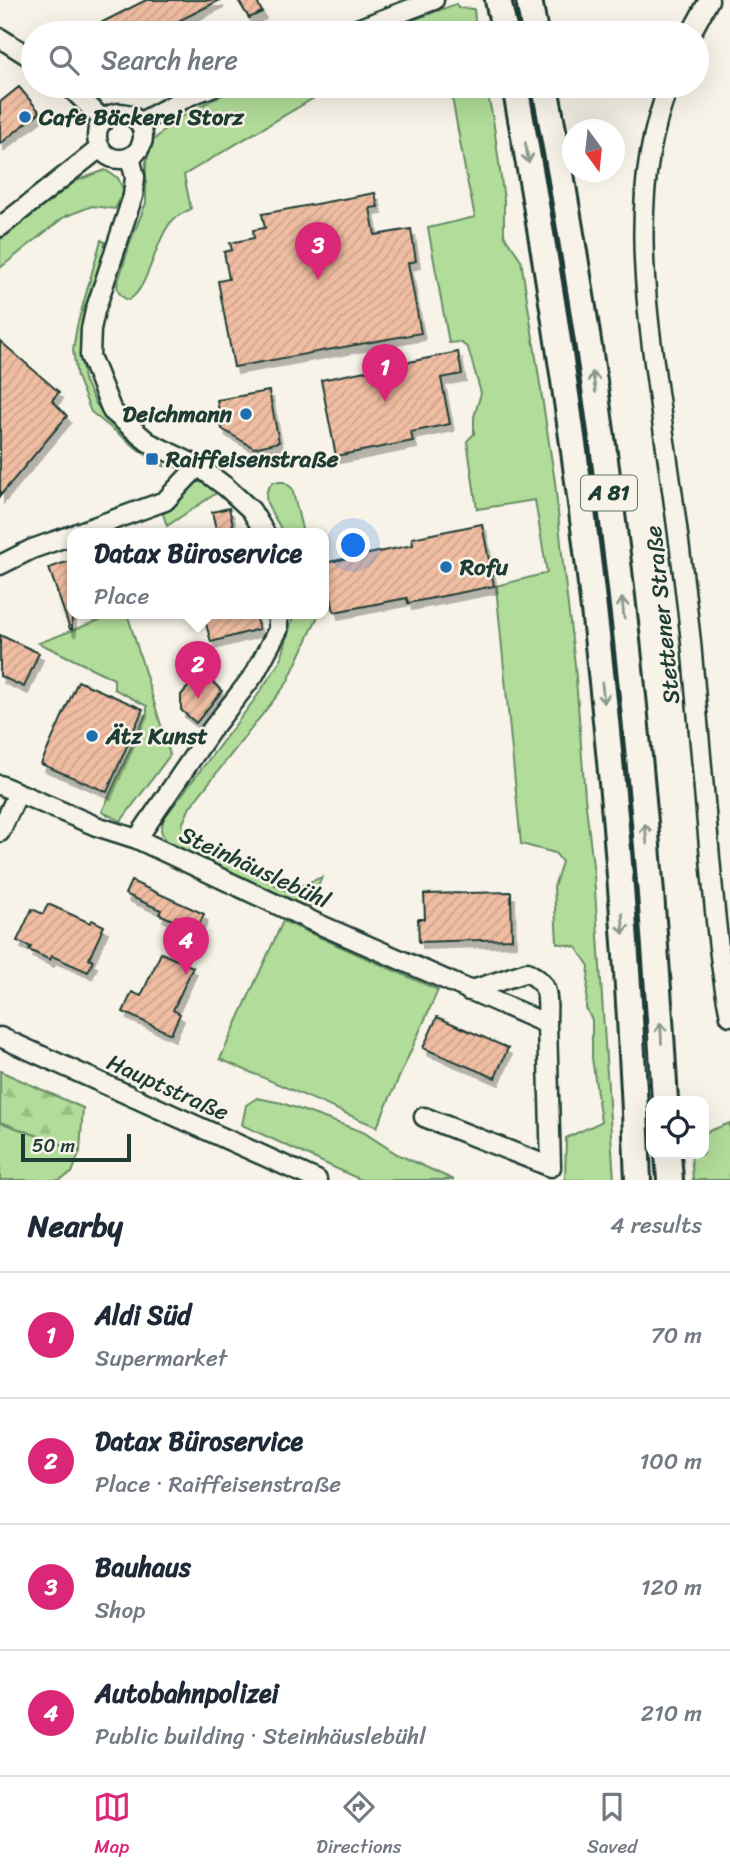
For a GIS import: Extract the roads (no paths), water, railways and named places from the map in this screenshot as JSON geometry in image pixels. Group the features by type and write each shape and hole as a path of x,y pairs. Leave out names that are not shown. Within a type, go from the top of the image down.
{"highway":[{"path":"498,0 502,21"},
{"path":"529,0 533,21"},
{"name":"A 81","path":"516,98 567,405 603,685 622,905 638,1180"},
{"name":"A 81","path":"547,98 578,275 617,556 643,794 665,1096"},
{"path":"668,1159 670,1180"}],"street":[{"path":"379,21 434,0"},
{"path":"698,21 709,0"},
{"path":"0,38 21,51"},
{"path":"81,98 104,121"},
{"path":"139,123 185,98"},
{"name":"Stettener Straße","path":"666,98 646,181 642,227 644,275 690,639 719,948 730,1016"},
{"path":"114,114 128,114 139,123 144,138 142,146 131,157 110,157 100,148 97,134 99,127 114,114"},
{"path":"0,227 100,148"},
{"path":"131,157 135,177 133,196 95,311 90,356 112,411 148,442 198,466 251,510 262,528"},
{"path":"91,528 165,501 198,466"},
{"path":"0,565 32,549 67,537"},
{"path":"137,839 212,729 254,675 278,630 278,619"},
{"name":"Steinhäuslebühl","path":"0,785 96,826 137,839 314,922 547,1024"},
{"path":"0,832 18,793"},
{"path":"424,1117 551,1167 547,991 539,978 527,972 469,991"},
{"name":"Hauptstraße","path":"0,1037 317,1180"}],"place":[{"name":"Cafe Bäckerei Storz","path":"25,117"},
{"name":"Bauhaus","path":"318,280"},
{"name":"Aldi Süd","path":"385,402"},
{"name":"Deichmann","path":"246,414"},
{"name":"Raiffeisenstraße","path":"152,459"},
{"name":"Rofu","path":"446,567"},
{"name":"Datax Büroservice","path":"198,699"},
{"name":"Ätz Kunst","path":"92,736"},
{"name":"Autobahnpolizei","path":"186,975"}]}
